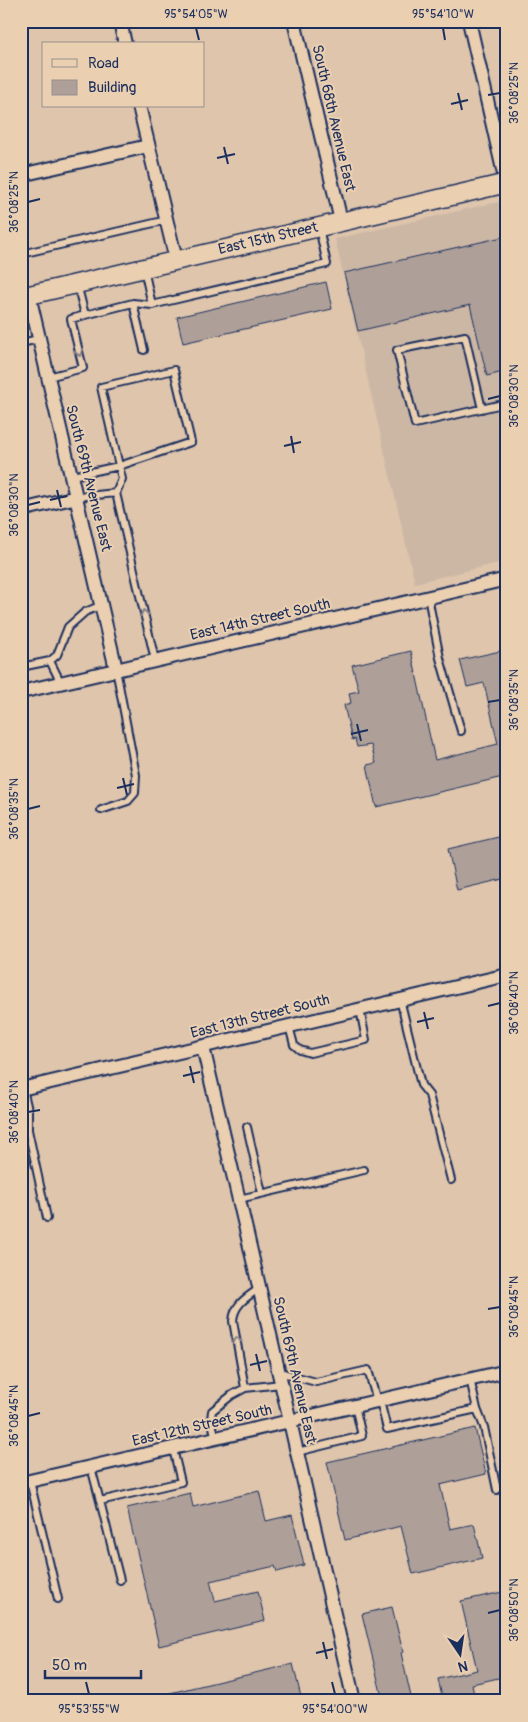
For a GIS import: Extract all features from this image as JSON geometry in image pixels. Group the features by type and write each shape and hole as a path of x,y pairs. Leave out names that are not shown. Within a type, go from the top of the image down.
{"main road":[{"name":"East 15th Street","path":"25,296 506,183"}],"street":[{"path":"120,21 125,42"},
{"name":"South 68th Avenue East","path":"294,21 341,221"},
{"path":"468,21 506,183"},
{"path":"139,108 176,260"},
{"path":"21,175 148,146"},
{"name":"South 69th Avenue East","path":"25,296 39,339 116,669"},
{"path":"21,510 77,497"},
{"name":"East 14th Street South","path":"21,692 507,579"},
{"name":"East 13th Street South","path":"22,1089 507,975"},
{"name":"South 69th Avenue East","path":"203,1047 354,1701"},
{"name":"East 12th Street South","path":"26,1482 507,1371"}],"lane":[{"path":"21,254 167,220"},
{"path":"48,378 83,368 71,319 133,303 152,304 327,264 319,226"},
{"path":"143,267 152,304"},
{"path":"77,283 85,315"},
{"path":"133,303 144,350"},
{"path":"482,409 465,336 397,350 415,424 482,409 507,403"},
{"path":"21,343 39,339"},
{"path":"72,476 119,466 191,442 174,370 101,387 119,466 122,479 116,493 155,660"},
{"path":"77,497 116,493"},
{"path":"428,597 440,658 460,731"},
{"path":"21,667 50,660 57,655 68,628 85,612 102,605"},
{"path":"50,660 61,683"},
{"path":"100,810 128,801 135,794 136,775 116,669"},
{"path":"400,999 421,1085 429,1095 451,1180"},
{"path":"289,1026 294,1045 300,1050 310,1052 366,1040 360,1009"},
{"path":"22,1089 28,1110 28,1130 47,1218"},
{"path":"247,1127 262,1193"},
{"path":"239,1199 364,1170"},
{"path":"245,1388 234,1312 242,1300 260,1288"},
{"path":"216,1439 212,1411 245,1388 280,1378 316,1382 368,1370 387,1429 477,1408"},
{"path":"470,1379 484,1427 497,1490"},
{"path":"297,1452 362,1436 355,1406"},
{"path":"100,1501 181,1482 174,1448"},
{"path":"91,1467 120,1580"},
{"path":"26,1482 58,1599"}],"shaded area":[{"path":"507,200 507,561 415,583 335,239"}],"building":[{"path":"507,236 507,371 487,376 470,305 358,331 344,273"},
{"path":"326,282 332,309 183,343 177,317"},
{"path":"505,650 507,656 507,776 376,807 367,765 376,763 371,745 357,747 355,739 352,740 344,705 351,703 349,693 359,691 352,665 411,651 435,760 498,744 484,683 467,687 460,660"},
{"path":"507,835 507,878 457,890 448,849"},
{"path":"475,1428 486,1474 440,1485 450,1529 474,1524 482,1558 413,1574 401,1526 345,1540 327,1462"},
{"path":"259,1491 266,1521 292,1515 304,1565 277,1572 275,1566 210,1581 215,1601 258,1591 265,1621 159,1646 127,1508 190,1493 193,1507"},
{"path":"507,1591 507,1676 472,1684 475,1701 443,1701 438,1679 477,1670 461,1601"},
{"path":"392,1607 412,1701 383,1701 362,1614"},
{"path":"293,1664 302,1701 154,1701 153,1697"}]}
